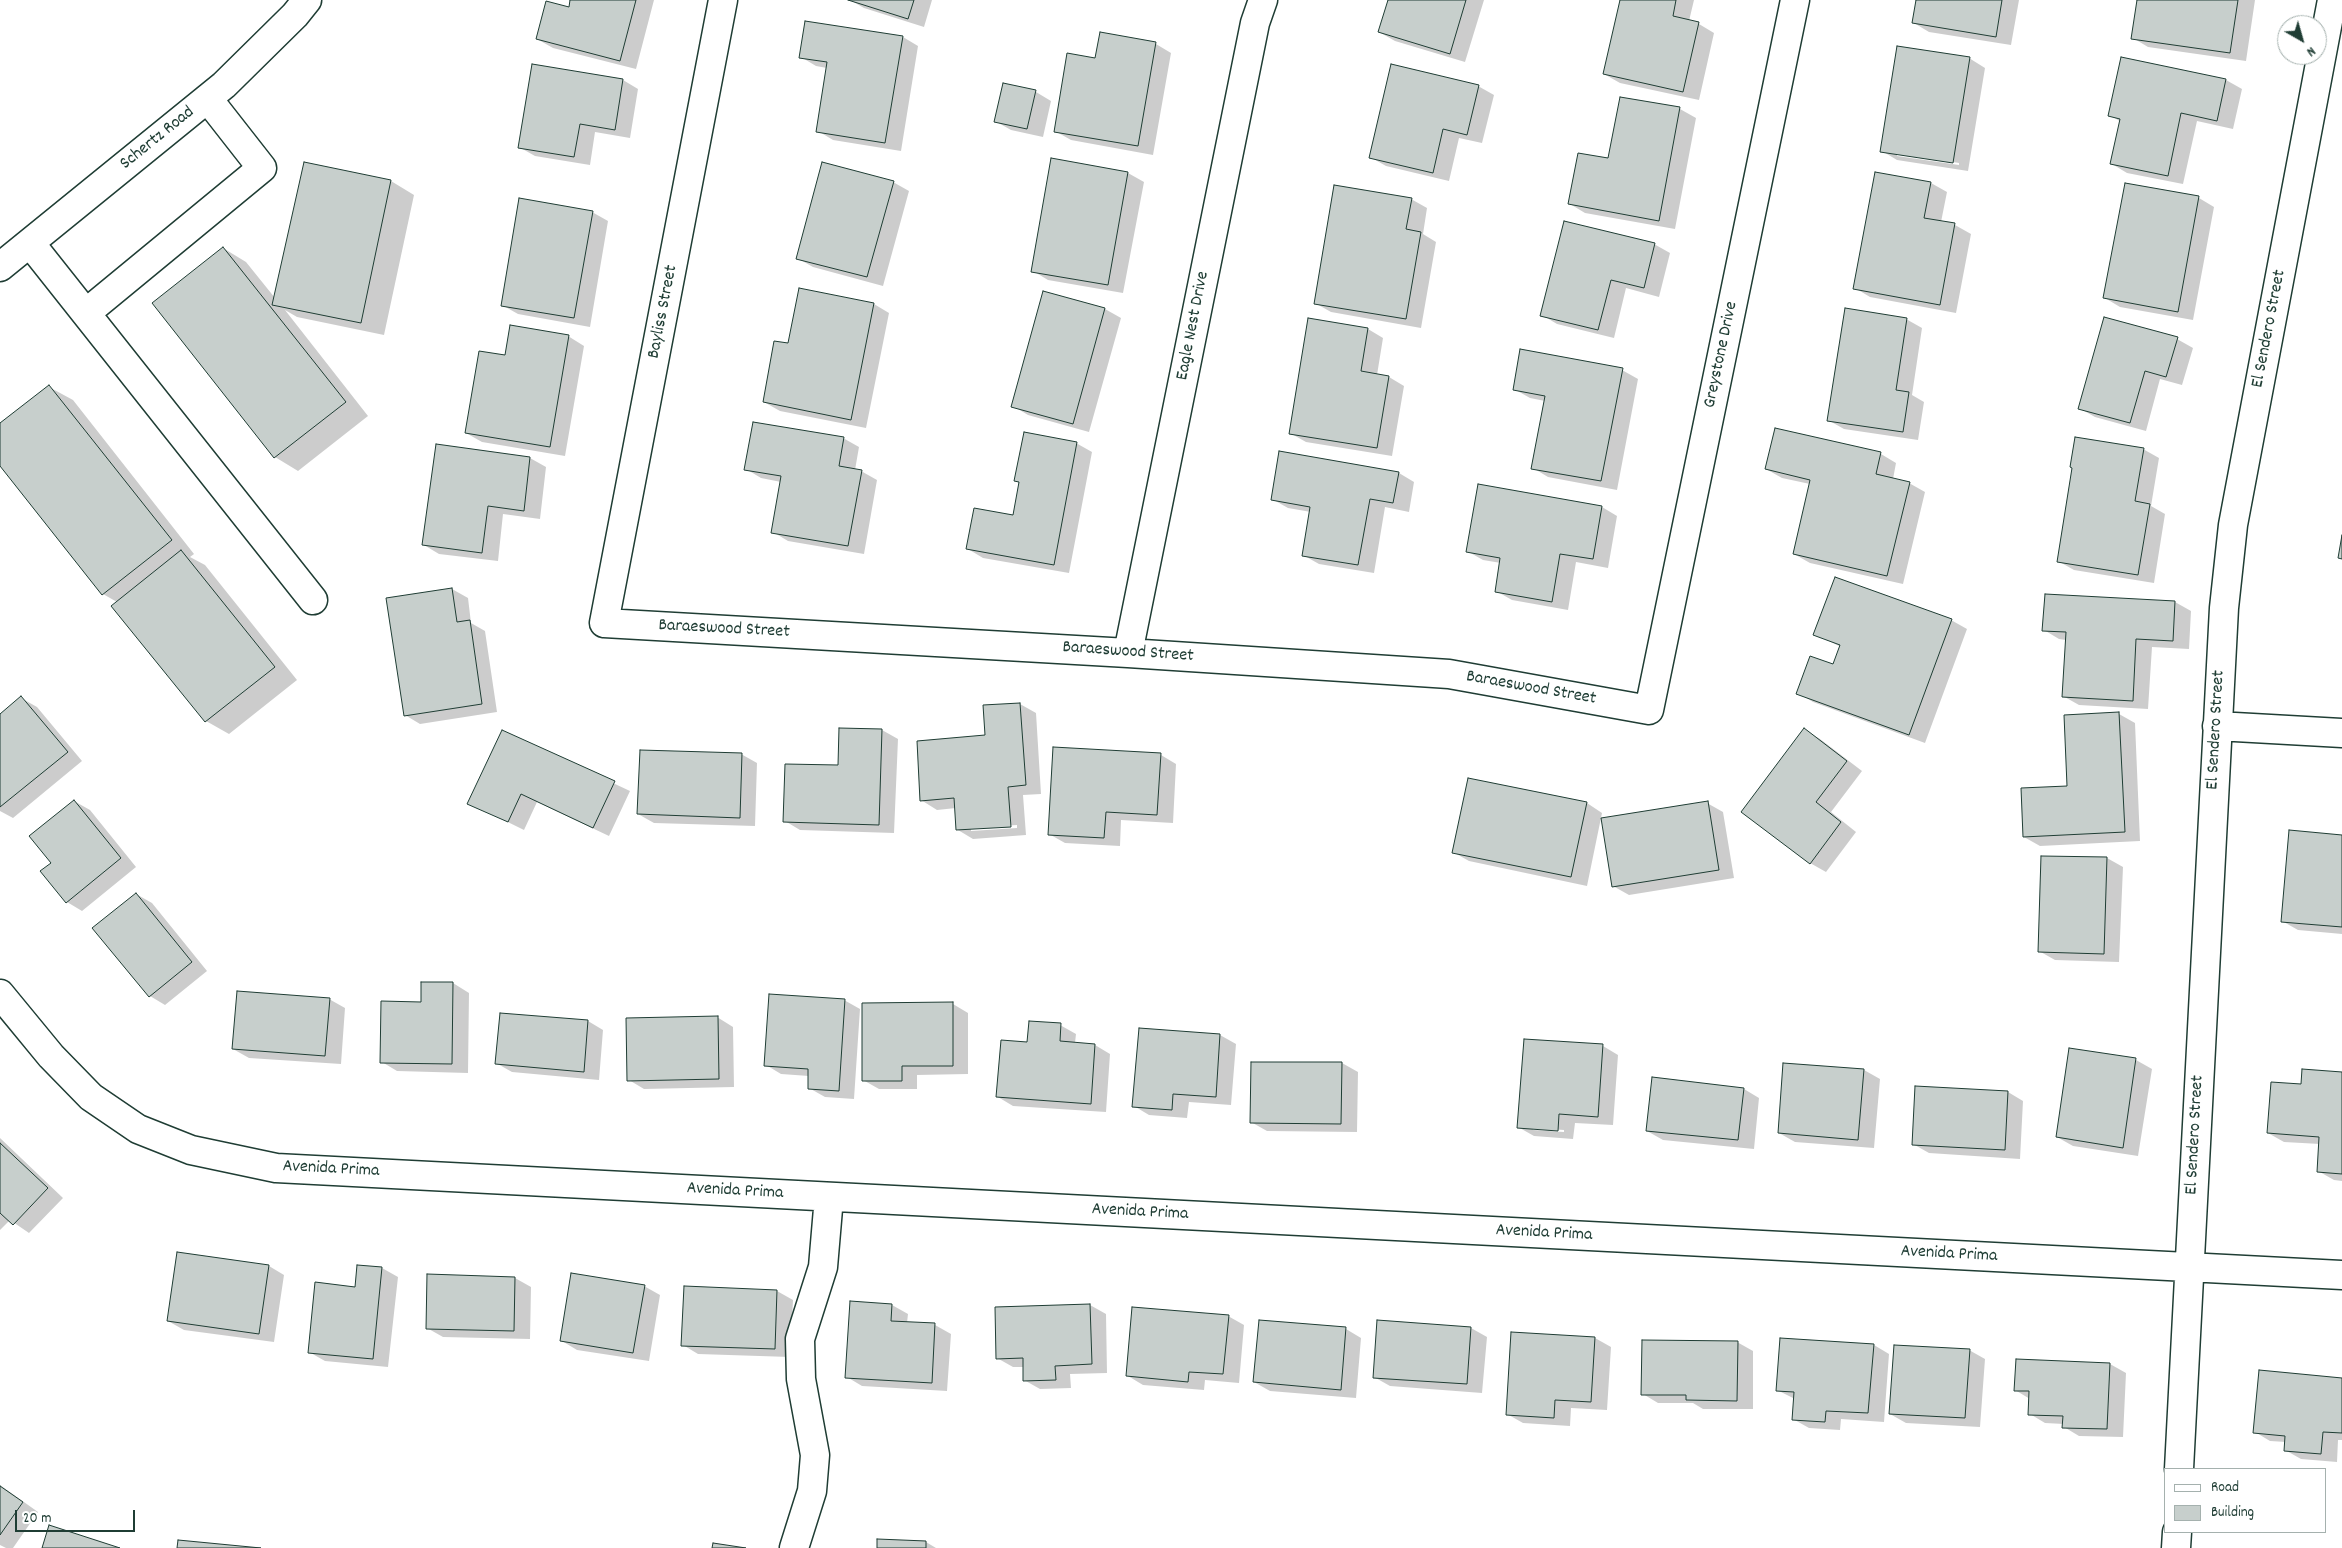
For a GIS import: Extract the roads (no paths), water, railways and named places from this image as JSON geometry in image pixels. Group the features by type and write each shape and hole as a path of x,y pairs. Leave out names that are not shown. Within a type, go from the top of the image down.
{"street":[{"name":"Schertz Road","path":"0,267 208,99 295,15 307,0"},
{"name":"Bayliss Street","path":"604,623 723,0"},
{"name":"Eagle Nest Drive","path":"1128,653 1255,23 1263,0"},
{"name":"Greystone Drive","path":"1649,710 1795,0"},
{"name":"El Sendero Street","path":"2179,1468 2224,608 2233,525 2332,0"},
{"path":"86,313 262,168 208,99"},
{"path":"30,243 313,600"},
{"name":"Baraeswood Street","path":"604,623 1128,653 1449,674 1649,710"},
{"path":"2217,726 2342,733"},
{"name":"Avenida Prima","path":"0,994 51,1056 91,1097 138,1129 190,1150 276,1168 2342,1275"},
{"path":"794,1548 812,1491 815,1454 801,1378 800,1339 823,1267 829,1197"},
{"path":"2176,1533 2176,1548"}]}
